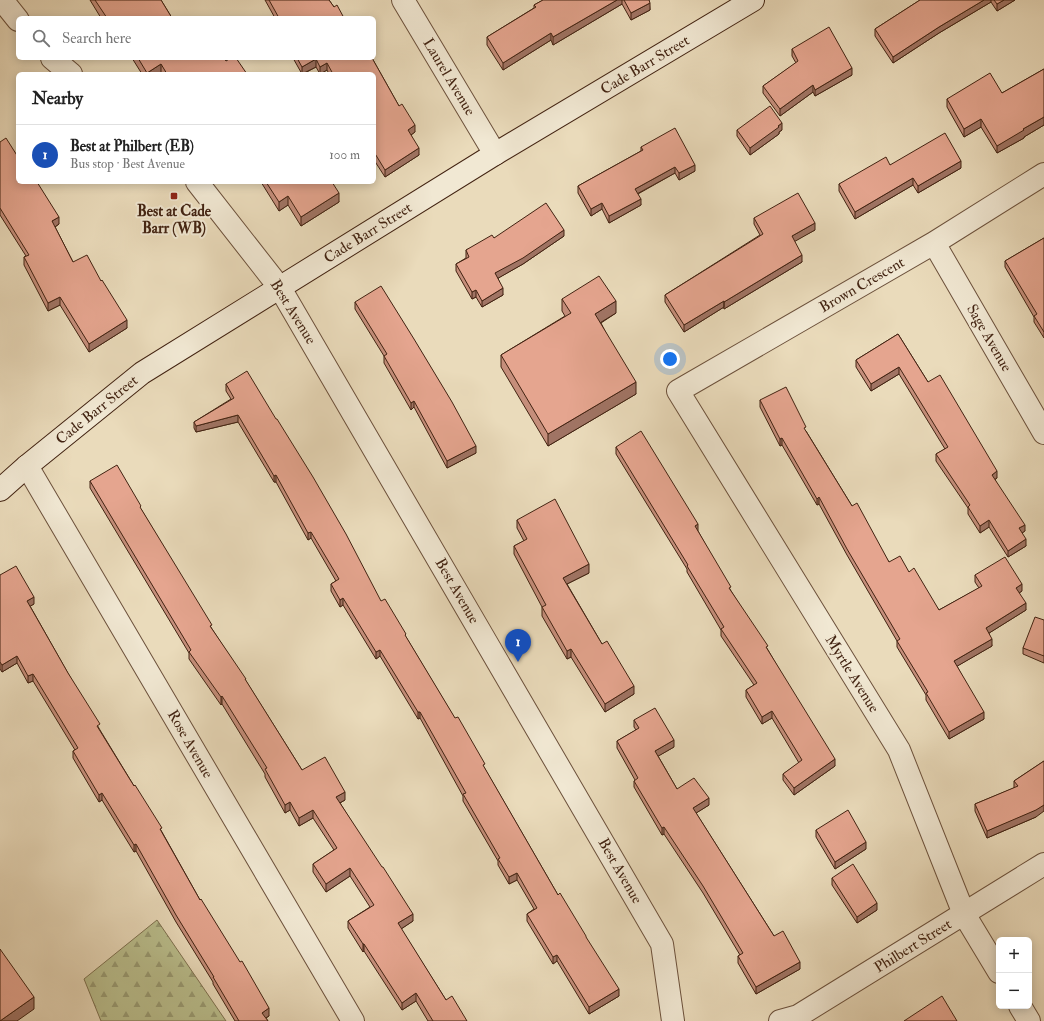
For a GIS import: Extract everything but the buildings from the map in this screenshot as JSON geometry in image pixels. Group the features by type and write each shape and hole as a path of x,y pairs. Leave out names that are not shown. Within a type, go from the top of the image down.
{"street":[{"path":"2,0 16,18"},
{"name":"Laurel Avenue","path":"403,0 495,154"},
{"name":"Cade Barr Street","path":"0,490 27,466 142,374 495,154 753,0"},
{"path":"54,60 69,72"},
{"name":"Brown Crescent","path":"678,391 934,243 1044,174"},
{"name":"Best Avenue","path":"199,184 280,288 662,944 673,1021"},
{"name":"Sage Avenue","path":"934,243 1044,433"},
{"name":"Myrtle Avenue","path":"678,391 899,750 964,914 996,967"},
{"name":"Rose Avenue","path":"27,466 353,1021"},
{"name":"Philbert Street","path":"780,1021 802,1014 1044,864"},
{"path":"1022,1009 1029,1021"}],"green space":[{"path":"157,920 226,1021 101,1021 84,979"}],"place":[{"name":"Best at Cade Barr (WB)","path":"174,196"},
{"name":"Best at Philbert (EB)","path":"518,662"}]}
